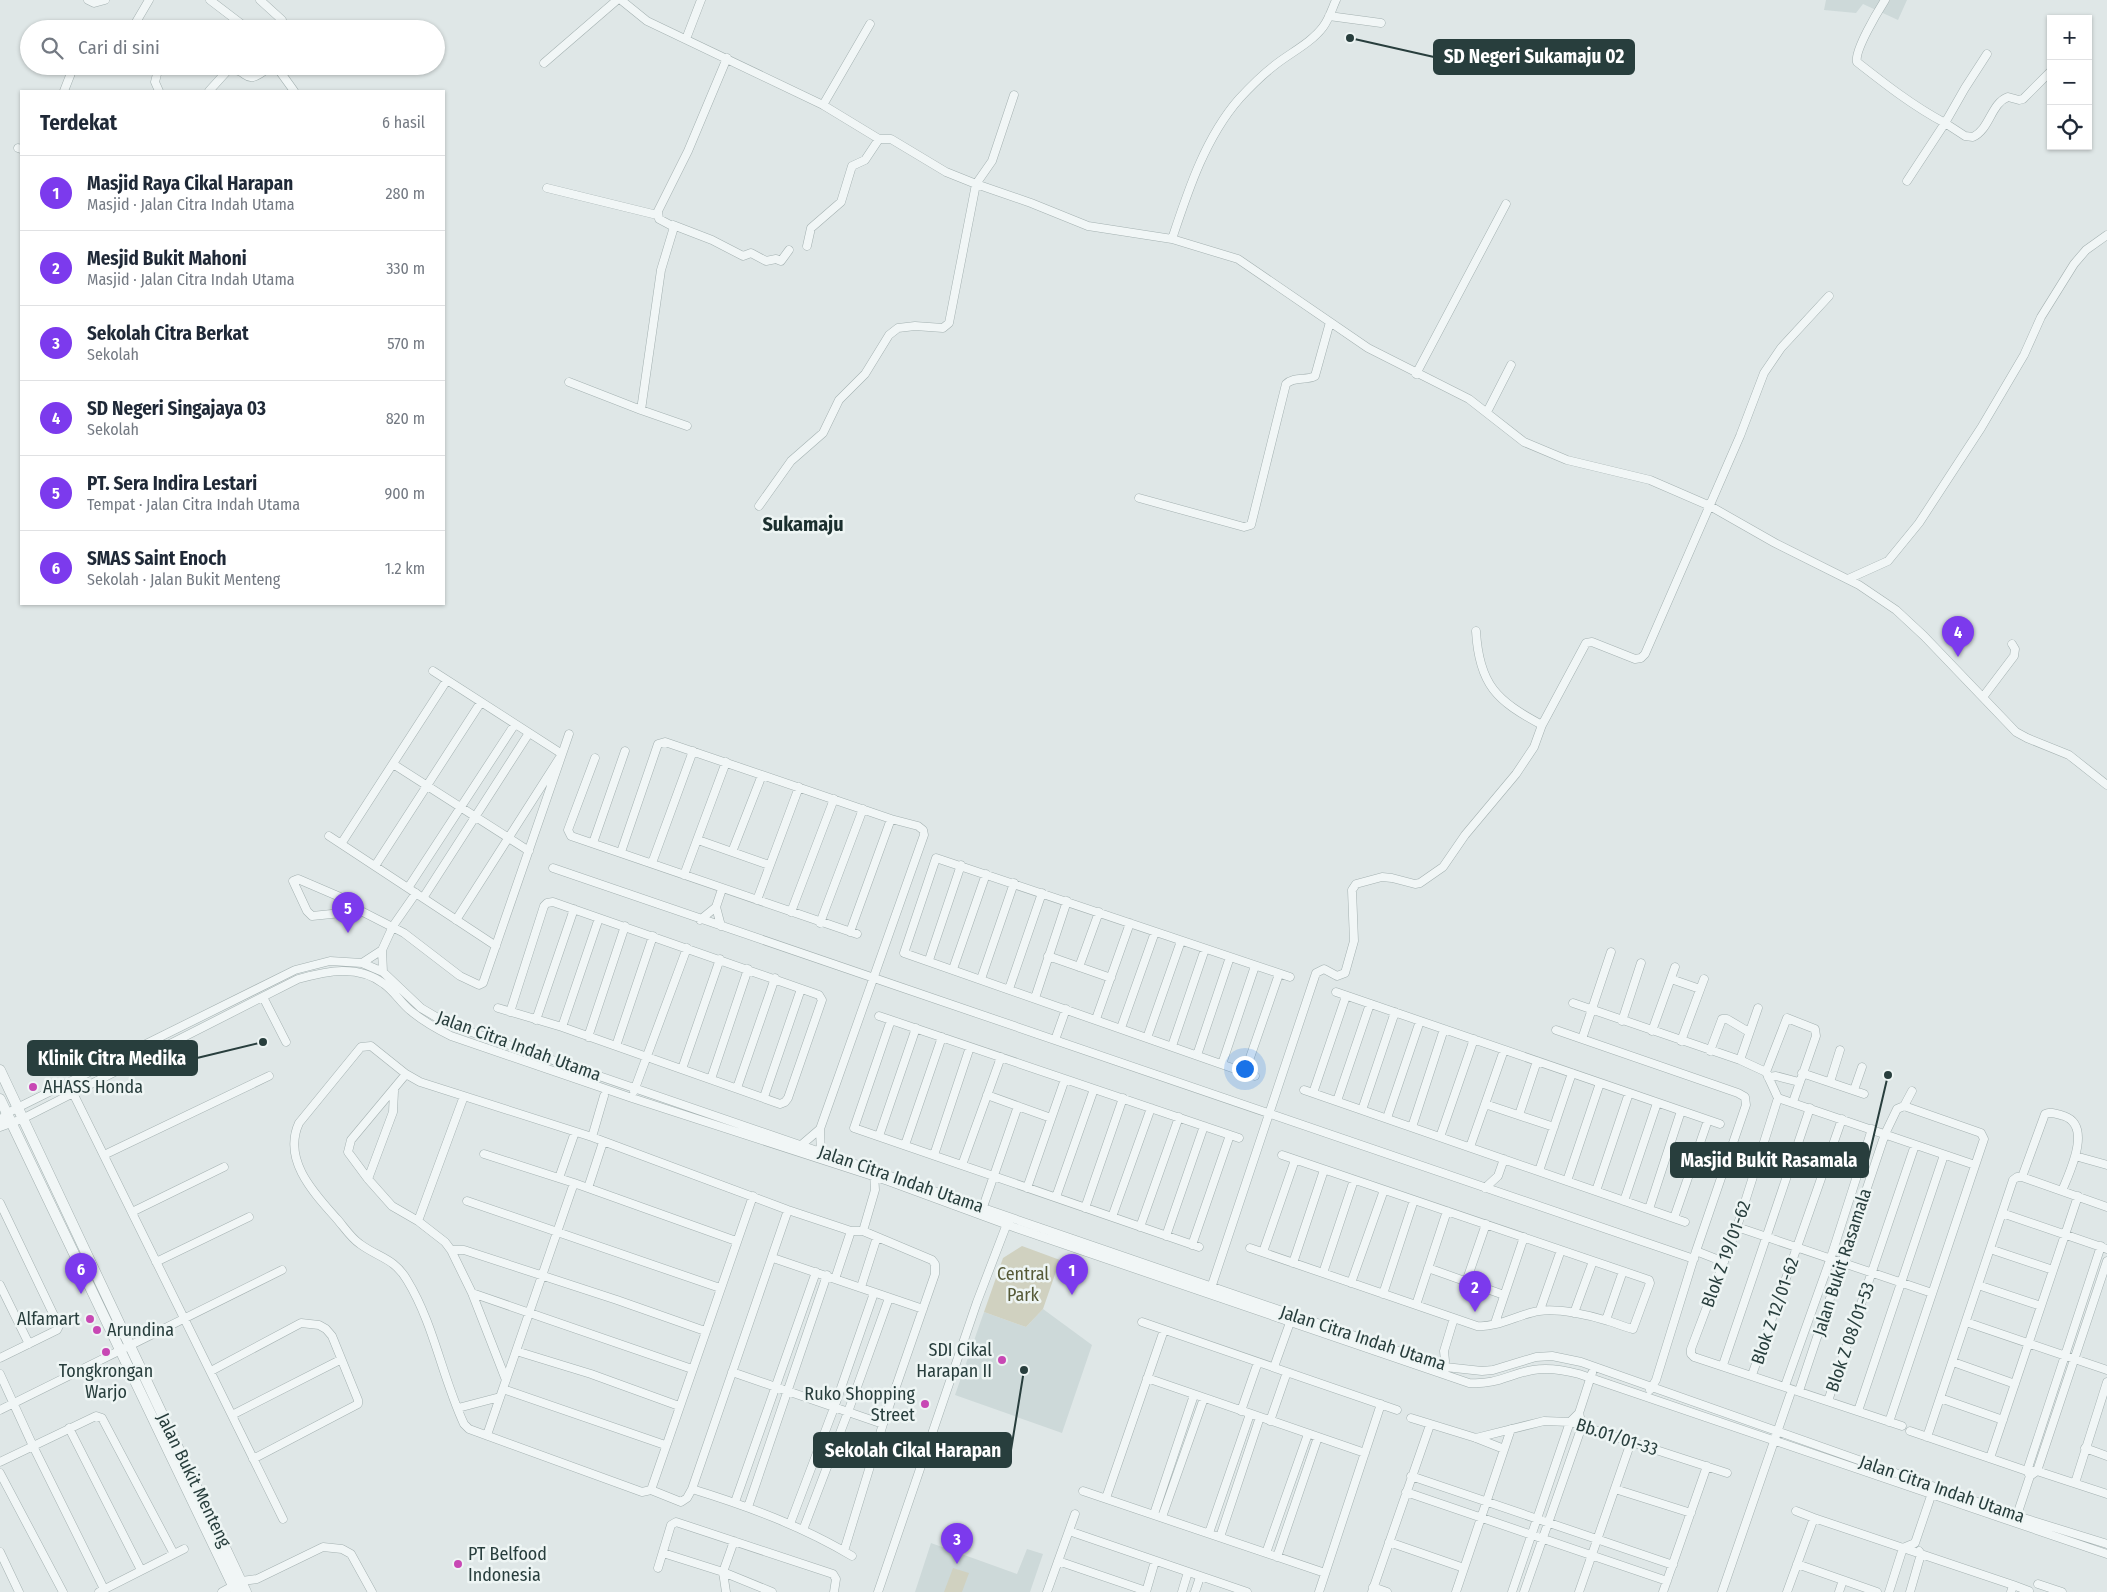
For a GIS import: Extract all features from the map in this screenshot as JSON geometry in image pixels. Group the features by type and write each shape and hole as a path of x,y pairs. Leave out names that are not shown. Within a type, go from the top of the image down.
{"street":[{"path":"88,0 94,3 105,0"},
{"path":"137,20 149,0"},
{"path":"210,0 236,20"},
{"path":"260,0 282,20"},
{"path":"544,63 617,0"},
{"path":"621,0 647,21 824,105 879,139 891,139 946,172 1088,226 1172,239 1222,253 1247,264 1368,348 1416,374 1457,393 1487,412 1524,442 1549,454 1589,466 1650,480 1710,506 1775,543 1848,580 1896,610 2018,734 2069,755 2107,785"},
{"path":"686,38 702,0"},
{"path":"1172,239 1187,192 1222,122 1238,100 1254,83 1273,66 1319,32 1336,0"},
{"path":"1884,0 1872,19 1856,55 1857,62 1905,99 1965,136 1973,137 1978,135 2002,100 2008,97 2023,100 2047,76"},
{"path":"1329,16 1382,23"},
{"path":"824,105 870,24"},
{"path":"1907,181 1987,54"},
{"path":"658,215 688,151 727,58"},
{"path":"64,90 70,75"},
{"path":"157,75 155,82 159,90"},
{"path":"210,90 223,75"},
{"path":"246,75 253,78 261,75"},
{"path":"282,75 293,90"},
{"path":"759,506 791,461 823,433 839,400 865,374 889,335 898,328 915,326 943,328 947,326 976,184 992,162 1014,95"},
{"path":"807,246 812,228 841,202 852,166 865,160 879,139"},
{"path":"548,188 658,215 659,219 712,240 743,256 751,253 766,261 776,259 781,261 789,250"},
{"path":"1416,374 1506,204"},
{"path":"641,410 660,278 673,225"},
{"path":"1848,580 1888,561 1919,523 1981,428 2024,355 2041,317 2069,272 2086,250 2107,235"},
{"path":"875,1190 889,1178 1006,1224 1210,1290 1316,973 1324,969 1337,976 1345,972 1354,941 1352,890 1356,884 1382,877 1415,884 1420,883 1443,867 1465,835 1516,774 1534,747 1542,726 1586,643 1592,642 1636,659 1642,658 1710,506 1764,373 1771,360 1829,296"},
{"path":"1139,498 1244,527 1251,525 1286,384 1291,380 1315,376 1330,322"},
{"path":"1487,412 1511,365"},
{"path":"569,382 687,426"},
{"path":"1476,631 1478,653 1494,691 1508,705 1542,726"},
{"path":"1983,697 2014,656 2015,648 2012,644"},
{"path":"434,671 562,754"},
{"path":"341,844 447,680"},
{"path":"375,866 481,702"},
{"path":"383,972 382,950 393,926 461,808 515,724"},
{"path":"423,898 529,733"},
{"path":"361,911 312,916 306,911 293,881 298,879 354,903 361,911 393,926 460,976 479,984 483,983 569,734"},
{"path":"621,852 659,743 665,742 891,819 918,826 923,830 924,835 820,1129 821,1156"},
{"path":"593,843 625,751"},
{"path":"652,863 692,751"},
{"path":"456,920 562,754"},
{"path":"594,758 568,830 571,836 854,933 891,819"},
{"path":"684,875 726,762"},
{"path":"393,764 529,851"},
{"path":"732,852 762,775"},
{"path":"757,900 799,787"},
{"path":"791,912 834,799"},
{"path":"820,922 863,809"},
{"path":"329,836 496,946"},
{"path":"698,840 769,866"},
{"path":"1255,1076 904,951 936,858 1290,977"},
{"path":"928,960 961,865"},
{"path":"553,868 873,980 1055,1040 1485,1188 1695,1255 1724,1262"},
{"path":"953,969 986,874"},
{"path":"981,979 1014,883"},
{"path":"720,926 716,907 722,889"},
{"path":"1010,989 1042,893"},
{"path":"498,1008 510,1012 536,1020 562,1027 780,1104 786,1101 822,1003 819,995 774,978 553,902 544,906 510,1012"},
{"path":"1034,998 1067,902"},
{"path":"700,920 716,907"},
{"path":"536,1020 574,909"},
{"path":"1079,967 1099,912"},
{"path":"562,1027 600,918"},
{"path":"1096,1020 1130,923"},
{"path":"588,1037 625,926"},
{"path":"1121,1028 1155,932"},
{"path":"616,1046 653,936"},
{"path":"1147,1038 1181,940"},
{"path":"632,1098 687,948"},
{"path":"1172,1046 1205,949"},
{"path":"362,963 382,950"},
{"path":"1582,1039 1611,952"},
{"path":"1048,956 1111,978"},
{"path":"1196,1055 1230,957"},
{"path":"682,1069 720,959"},
{"name":"Jalan Citra Indah Utama","path":"3,1118 17,1108 295,970 330,961 362,963 383,972 421,1008 448,1024 635,1088 798,1149 1010,1216 1210,1290 1292,1318 1429,1360 1444,1370 1494,1370 1536,1357 1552,1356 1594,1366 1652,1386 1775,1435 1934,1485 2016,1519 2107,1544"},
{"path":"1622,1021 1641,963"},
{"path":"1222,1064 1255,966"},
{"path":"1652,1031 1674,967"},
{"path":"711,1079 748,969"},
{"path":"0,1127 12,1124 298,979 326,971 340,970 358,972 384,984 410,1011 433,1027 451,1036 632,1098 798,1149 820,1129"},
{"path":"1245,1072 1279,974"},
{"path":"737,1088 774,978"},
{"path":"1671,979 1700,989"},
{"path":"1681,1041 1704,979"},
{"path":"764,1098 801,989"},
{"path":"1336,992 1720,1124"},
{"path":"1313,1093 1346,996"},
{"path":"263,997 286,1042"},
{"path":"1574,1003 1592,1011 1740,1060 1767,1074 1799,1082"},
{"path":"1337,1101 1370,1004"},
{"path":"1740,1060 1758,1008"},
{"path":"1055,1040 1066,1009"},
{"path":"1362,1110 1395,1012"},
{"path":"879,1016 1239,1138"},
{"path":"1793,1102 1816,1032 1815,1029 1789,1017 1786,1019 1767,1074 1778,1098 1975,1165"},
{"path":"1710,1050 1722,1019 1727,1019 1749,1032"},
{"path":"891,1020 853,1126 1166,1236 1196,1246 1230,1135"},
{"path":"1387,1118 1420,1021"},
{"path":"880,1136 916,1028"},
{"path":"1412,1127 1444,1029"},
{"path":"1556,1030 1738,1093 1745,1098 1746,1105 1695,1255 1656,1380 1648,1396"},
{"path":"905,1145 942,1037"},
{"path":"1440,1137 1474,1039"},
{"path":"788,1210 692,1488 687,1498 681,1502 651,1490 642,1492 487,1435 464,1424 420,1302 406,1278 393,1262 358,1243 310,1187 299,1168 294,1150 294,1134 299,1123 364,1045 375,1047 406,1074 420,1082 575,1132 788,1210 852,1231 863,1231 922,1255 935,1264 935,1274 883,1424 844,1551"},
{"path":"934,1155 970,1047"},
{"path":"1470,1147 1504,1050"},
{"path":"1830,1082 1840,1050"},
{"path":"962,1165 1001,1057"},
{"path":"1519,1115 1537,1061"},
{"path":"1854,1090 1862,1067"},
{"name":"Jalan Bukit Menteng","path":"0,1070 241,1589"},
{"path":"1539,1171 1572,1073"},
{"path":"1802,1073 1864,1094"},
{"path":"406,1074 394,1091 351,1140 348,1148 349,1156 392,1206 418,1220 445,1242 451,1250 472,1293 506,1380"},
{"path":"104,1155 269,1076"},
{"path":"1027,1188 1064,1079"},
{"path":"1567,1181 1600,1083"},
{"path":"600,1086 600,1092 604,1096"},
{"path":"1056,1198 1094,1088"},
{"path":"1304,1090 1685,1222"},
{"path":"368,1179 394,1112 394,1091"},
{"name":"Jalan Bukit Rasamala","path":"1799,1391 1884,1134 1897,1109 1904,1106 1912,1091"},
{"path":"73,1092 283,1520"},
{"path":"604,1096 614,1092"},
{"path":"1596,1191 1629,1093"},
{"path":"987,1095 1051,1118"},
{"path":"418,1220 464,1096"},
{"path":"592,1138 604,1096"},
{"path":"1085,1208 1123,1098"},
{"name":"Blok Z 19/01-62","path":"1723,1365 1694,1357 1691,1354 1691,1349 1724,1262 1778,1098"},
{"name":"Jalan Bukit Menteng","path":"0,1099 3,1118 12,1124 120,1352 241,1589"},
{"path":"1624,1201 1657,1102"},
{"path":"1485,1104 1554,1127"},
{"path":"983,1207 1018,1106"},
{"path":"1889,1422 1984,1139 1981,1132 1904,1106"},
{"path":"1112,1217 1151,1108"},
{"path":"1810,1108 1723,1365 1902,1426"},
{"path":"1649,1209 1681,1111"},
{"path":"2022,1177 2045,1114 2047,1112 2067,1118 2072,1121 2079,1139 2062,1191"},
{"path":"1140,1227 1179,1117"},
{"name":"Blok Z 12/01-62","path":"1752,1375 1842,1119"},
{"path":"1674,1218 1708,1120"},
{"path":"1166,1236 1204,1126"},
{"name":"Jalan Bukit Rasamala","path":"1785,1386 1830,1260 1872,1129"},
{"path":"560,1178 575,1132"},
{"path":"588,1188 603,1142"},
{"name":"Blok Z 08/01-53","path":"1828,1401 1914,1144"},
{"path":"484,1154 560,1178 736,1241"},
{"path":"1250,1248 1477,1326 1487,1327 1540,1310 1574,1313 1634,1329 1650,1283 1650,1280 1282,1155"},
{"path":"1858,1411 1944,1155"},
{"path":"2075,1156 2107,1165"},
{"path":"1485,1188 1498,1176 1504,1159"},
{"path":"1263,1252 1295,1160"},
{"path":"132,1212 224,1167"},
{"path":"1292,1263 1324,1170"},
{"path":"863,1231 875,1190 874,1174"},
{"path":"1498,1176 1503,1194"},
{"path":"1927,1437 2013,1180 2017,1177 2022,1177 2107,1207"},
{"path":"1323,1273 1354,1180"},
{"path":"487,1435 574,1183"},
{"path":"1351,1283 1384,1190"},
{"path":"651,1490 665,1445 753,1196"},
{"path":"1990,1458 2078,1196"},
{"path":"1383,1294 1414,1200"},
{"path":"467,1201 720,1288"},
{"path":"0,1203 59,1324 57,1330 0,1358"},
{"path":"1416,1305 1447,1211"},
{"path":"2002,1213 2104,1248 2065,1356 2032,1473"},
{"path":"878,1592 977,1302 1010,1216"},
{"path":"156,1262 249,1218"},
{"path":"1466,1282 1486,1224"},
{"path":"1736,1227 1932,1293"},
{"path":"835,1279 852,1231"},
{"path":"1495,1323 1524,1237"},
{"path":"861,1287 877,1238"},
{"path":"1990,1249 2053,1270"},
{"path":"451,1250 464,1250 705,1331"},
{"path":"1540,1310 1561,1250"},
{"path":"773,1258 923,1308"},
{"path":"1574,1313 1593,1261"},
{"path":"2016,1519 2107,1261"},
{"path":"1428,1268 1504,1295"},
{"path":"0,1410 282,1270"},
{"path":"1606,1320 1623,1271"},
{"path":"735,1502 816,1272"},
{"path":"748,1507 827,1276"},
{"path":"0,1285 29,1344"},
{"path":"1978,1285 2041,1306"},
{"path":"472,1293 692,1369"},
{"path":"790,1524 834,1408 874,1293"},
{"path":"803,1530 889,1298"},
{"path":"1274,1368 1292,1318 1422,1367 1444,1370 1469,1383 1491,1383 1542,1368 1553,1368 1590,1377 1775,1435 1932,1494 2016,1519 2107,1554"},
{"path":"1444,1370 1444,1351 1454,1318"},
{"path":"1142,1322 1397,1410"},
{"path":"1966,1322 2107,1370"},
{"path":"211,1370 301,1323 326,1329 332,1336 340,1360 357,1397 358,1404 253,1459"},
{"path":"1106,1498 1164,1330"},
{"path":"516,1351 591,1374 679,1406"},
{"path":"1422,1367 1429,1360 1444,1351"},
{"path":"232,1415 340,1360"},
{"path":"1241,1411 1258,1362"},
{"path":"1952,1362 2015,1384"},
{"path":"1524,1592 1582,1426 1579,1414 1594,1366"},
{"path":"732,1372 883,1424"},
{"path":"1270,1421 1287,1372"},
{"path":"0,1374 101,1591 184,1549"},
{"path":"1147,1378 1365,1453"},
{"path":"2075,1483 2085,1448 2104,1403 2107,1382"},
{"path":"1785,1386 1790,1395"},
{"path":"503,1389 665,1445"},
{"path":"1722,1592 1790,1395 1799,1391"},
{"path":"1154,1514 1194,1394"},
{"path":"458,1408 500,1398"},
{"path":"1162,1517 1204,1398"},
{"path":"1940,1398 2003,1420"},
{"path":"1319,1592 1382,1404"},
{"path":"1209,1533 1250,1414"},
{"path":"1512,1592 1570,1422 1579,1414"},
{"path":"0,1462 96,1416 102,1418 174,1554"},
{"path":"1220,1537 1260,1417"},
{"path":"1411,1418 1476,1438 1504,1449"},
{"name":"Bb.01/01-33","path":"1476,1438 1544,1421 1570,1422 1727,1473"},
{"path":"1387,1592 1372,1590 1430,1425"},
{"path":"69,1428 141,1570"},
{"path":"1456,1592 1511,1429"},
{"path":"1910,1431 2032,1473 2075,1483 2107,1494"},
{"path":"1266,1553 1308,1434"},
{"path":"1277,1557 1318,1437"},
{"path":"1579,1592 1631,1442"},
{"path":"2085,1448 2107,1456"},
{"path":"1663,1592 1707,1466"},
{"path":"0,1473 63,1592"},
{"path":"1411,1476 1673,1565"},
{"path":"1889,1592 1903,1548 1915,1542 1934,1485"},
{"path":"692,1488 735,1502 790,1524 852,1556"},
{"path":"1615,1489 1690,1513"},
{"path":"1083,1490 1325,1573"},
{"path":"1406,1492 1667,1581"},
{"path":"1796,1510 1814,1518 1921,1554 2012,1589 2029,1590"},
{"path":"1049,1591 1075,1514"},
{"path":"1787,1592 1814,1518"},
{"path":"658,1568 674,1523 833,1574 836,1579 834,1592"},
{"path":"1069,1532 1188,1572 1233,1590 1247,1592"},
{"path":"726,1592 723,1572 734,1541"},
{"path":"1389,1542 1464,1568"},
{"path":"1910,1592 1921,1554 1915,1542"},
{"path":"222,1592 241,1589 316,1550 331,1548 351,1554 358,1562 372,1592"},
{"path":"0,1552 19,1592"},
{"path":"663,1553 723,1572 772,1592"},
{"path":"1058,1561 1146,1592 1156,1561"},
{"path":"1797,1564 1877,1592"},
{"path":"1182,1592 1188,1572"},
{"path":"1195,1592 1200,1577"},
{"path":"1839,1592 1843,1580"},
{"path":"2038,1584 2049,1590 2062,1592"}],"shaded area":[{"path":"1826,0 1907,0 1898,20 1863,4 1856,13 1824,10"},
{"path":"1043,1309 1092,1345 1062,1433 955,1395 984,1312 1026,1327"},
{"path":"931,1543 1017,1574 1027,1549 1043,1554 1030,1592 915,1592"}],"green space":[{"name":"Central Park","path":"1022,1246 1060,1260 1043,1309 1026,1327 984,1312 1003,1258"},
{"path":"953,1568 969,1573 962,1592 944,1592"}],"place":[{"name":"SD Negeri Sukamaju 02","path":"1350,38"},
{"name":"SD Negeri Singajaya 03","path":"1958,657"},
{"name":"PT. Sera Indira Lestari","path":"348,933"},
{"name":"Klinik Citra Medika","path":"263,1042"},
{"name":"Masjid Bukit Rasamala","path":"1888,1075"},
{"name":"AHASS Honda","path":"33,1087"},
{"name":"SMAS Saint Enoch","path":"81,1294"},
{"name":"Masjid Raya Cikal Harapan","path":"1072,1295"},
{"name":"Mesjid Bukit Mahoni","path":"1475,1312"},
{"name":"Alfamart","path":"90,1319"},
{"name":"Arundina","path":"97,1330"},
{"name":"Tongkrongan Warjo","path":"106,1352"},
{"name":"SDI Cikal Harapan II","path":"1002,1360"},
{"name":"Sekolah Cikal Harapan","path":"1024,1370"},
{"name":"Ruko Shopping Street","path":"925,1404"},
{"name":"PT Belfood Indonesia","path":"458,1564"},
{"name":"Sekolah Citra Berkat","path":"957,1564"}],"district":[{"name":"Sukamaju","path":"803,524"}]}
